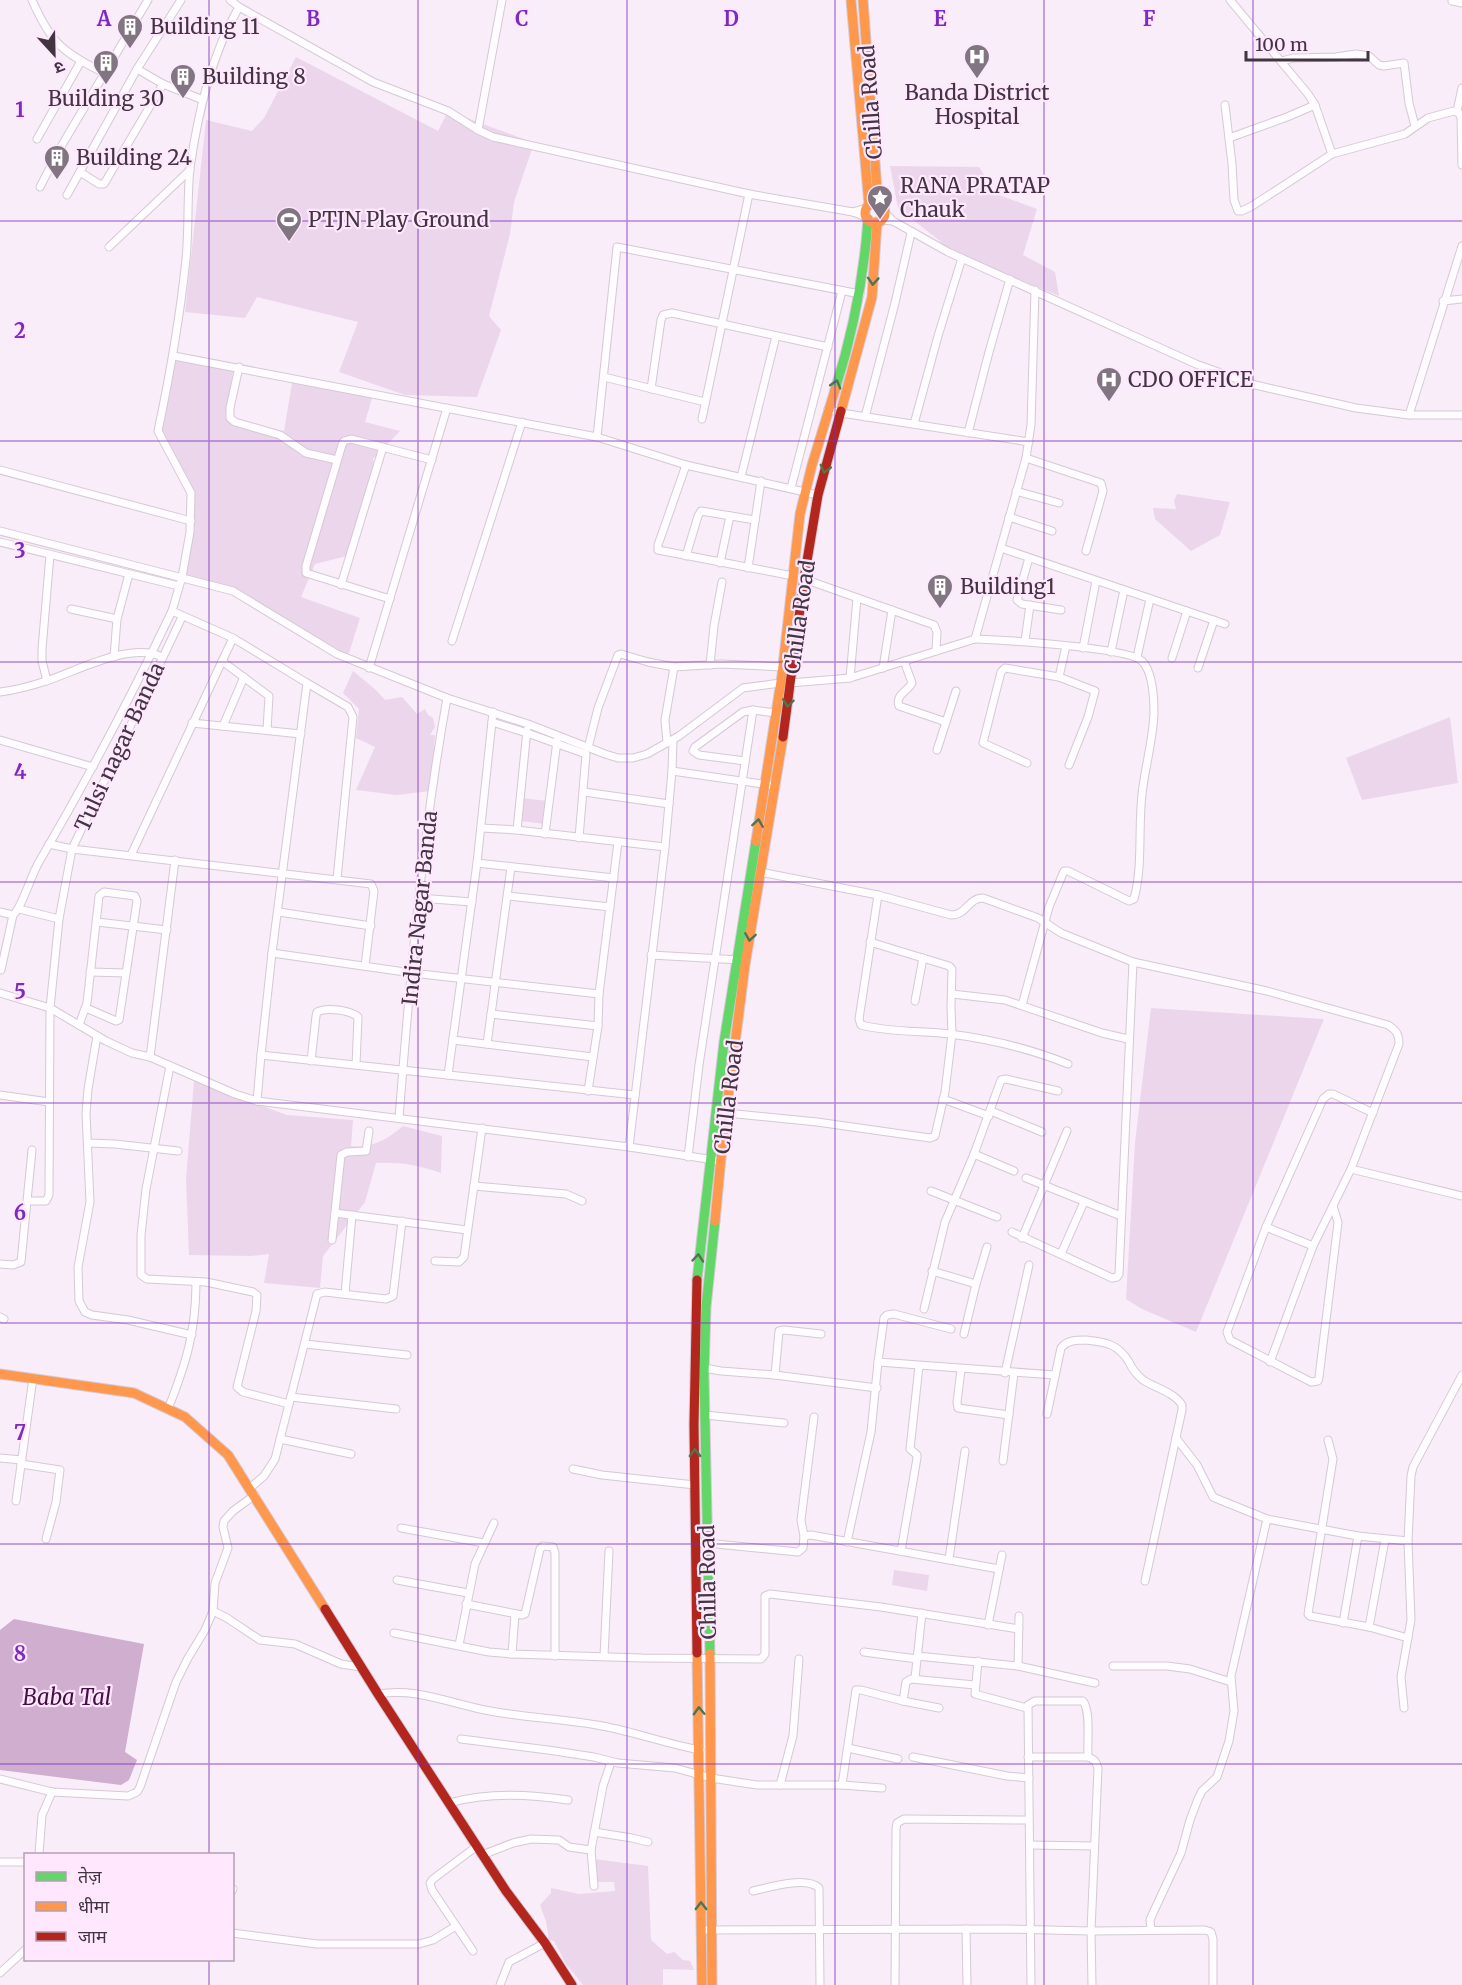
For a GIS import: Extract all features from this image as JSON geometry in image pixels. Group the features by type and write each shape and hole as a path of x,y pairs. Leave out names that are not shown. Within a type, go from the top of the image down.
{"main road":[{"path":"751,897 764,783 776,713 785,683 782,668 805,491 855,320 874,213 852,5 863,4"},
{"name":"Chilla Road","path":"712,1985 708,1544 705,1415 699,1384 704,1368 706,1307 741,960 751,897 760,872 776,786 785,683 819,495 872,297 874,213 863,4"},
{"path":"702,1985 695,1485 699,1384 695,1316 698,1259 709,1160 741,960"},
{"path":"0,1374 134,1393 185,1417 228,1455 253,1491 361,1667 479,1851 572,1985"}],"street":[{"path":"32,0 44,27 52,38 81,61 104,73"},
{"path":"40,187 59,150 148,0"},
{"path":"67,195 137,69 181,0"},
{"path":"230,0 373,82 448,111 493,137 748,194 853,212 874,213 962,258 1196,364 1251,384 1356,408 1408,415 1462,415"},
{"path":"478,130 502,0"},
{"path":"1230,0 1308,93 1315,105 1332,154"},
{"path":"1452,1 1462,3"},
{"path":"1,970 16,912 29,879 93,767 153,652 172,611 182,577 191,521 191,493 158,431 174,356 186,259 190,170 203,99 222,41 239,7"},
{"path":"1282,61 1293,58 1356,54 1369,56 1384,66 1404,63 1409,103 1415,126"},
{"path":"37,139 81,61"},
{"path":"137,69 163,84 203,99"},
{"path":"80,172 99,184 104,184 163,84"},
{"path":"1462,88 1457,111 1461,118 1462,165"},
{"path":"1225,105 1234,200 1238,211 1252,206 1332,154 1399,135 1428,118 1457,111"},
{"path":"1229,138 1315,105"},
{"path":"109,247 190,170"},
{"path":"702,419 748,194"},
{"path":"865,417 911,233"},
{"path":"1408,415 1462,246"},
{"path":"597,437 617,248 860,294"},
{"path":"914,424 962,258"},
{"path":"968,433 988,352 1010,279"},
{"path":"975,639 1029,442 1035,290"},
{"path":"791,488 842,291"},
{"path":"1443,301 1462,299"},
{"path":"651,389 663,315 672,313 828,347"},
{"path":"741,477 776,336"},
{"path":"174,356 597,437 686,465 819,495"},
{"path":"239,367 230,418 235,422 280,435 306,453 337,460"},
{"path":"604,377 705,402"},
{"path":"369,668 447,408"},
{"path":"828,408 841,413 1029,442"},
{"path":"452,640 522,422"},
{"path":"390,599 308,575 305,570 337,460 342,445 347,439 432,460"},
{"path":"341,585 383,447"},
{"path":"1026,458 1101,483 1103,491 1086,551"},
{"path":"686,465 658,547 660,551 793,576"},
{"path":"0,470 191,521"},
{"path":"748,568 761,481"},
{"path":"1016,491 1059,503"},
{"path":"686,556 699,512 704,510 755,520"},
{"path":"720,563 730,516"},
{"path":"1009,517 1052,531"},
{"path":"0,531 233,591 337,654 447,698 528,724 586,754 579,837"},
{"path":"0,542 179,586"},
{"path":"1001,548 1225,624"},
{"path":"47,681 42,661 42,649 50,555"},
{"path":"1029,558 1017,596 1019,602 1061,610"},
{"path":"114,657 117,619 129,574"},
{"path":"804,579 934,626 938,632 936,651"},
{"path":"1083,648 1096,581"},
{"path":"710,665 722,582"},
{"path":"1111,652 1124,590"},
{"path":"850,678 856,598"},
{"path":"1137,657 1150,599"},
{"path":"1025,641 1030,605"},
{"path":"70,609 117,619"},
{"path":"883,668 892,610"},
{"path":"172,611 233,639 348,707 353,717 337,879"},
{"path":"1173,658 1187,611"},
{"name":"Tulsi nagar Banda","path":"182,616 72,849 366,882 373,886 374,891 371,926"},
{"path":"1198,668 1214,620"},
{"path":"131,855 233,639"},
{"path":"492,722 618,758 633,758 647,754 670,742 743,688 850,678 975,639 1025,641 1137,657 1147,668 1152,687 1154,712 1142,796 1134,899 1129,901 1064,871 1048,907 1022,1005"},
{"path":"1059,676 1066,646"},
{"path":"0,692 47,681 114,657 136,652 153,652 162,657"},
{"path":"588,748 598,708 618,655 624,654 674,667 721,664 782,668"},
{"path":"904,661 912,683 899,697 897,702 899,706 946,722"},
{"path":"222,662 269,696 267,730"},
{"path":"629,1147 665,847 672,771 670,742 665,720 674,667"},
{"path":"1027,763 983,743 1001,672 1008,668 1059,676 1095,692 1069,765"},
{"path":"223,726 244,677"},
{"path":"257,1101 272,953 307,683"},
{"path":"937,750 956,691"},
{"name":"Indira Nagar Banda","path":"399,1118 420,898 438,746 447,698"},
{"path":"746,761 699,755 693,751 695,747 743,712 753,710 776,713"},
{"path":"688,1157 699,1065 753,710"},
{"path":"448,1076 477,863 493,712"},
{"path":"192,723 301,734"},
{"path":"517,830 528,724"},
{"path":"0,740 93,767"},
{"path":"546,834 557,740"},
{"path":"672,771 776,786"},
{"path":"584,792 669,804"},
{"path":"481,828 665,847"},
{"path":"588,1091 598,1026 599,994 618,842"},
{"path":"28,1201 46,1201 48,1198 50,1008 59,919 72,849 49,844"},
{"path":"150,1057 176,860"},
{"path":"477,863 614,878"},
{"path":"488,1044 512,867"},
{"path":"760,872 878,896 951,915 963,912 972,901 983,898 1038,918 1061,933 1133,962 1268,991 1388,1025 1395,1030 1399,1036 1399,1044 1351,1169 1313,1246 1270,1362"},
{"path":"78,1025 86,1008 99,896 104,892 135,896 137,901 134,926 119,1020 116,1021 86,1008"},
{"path":"508,896 610,907"},
{"path":"878,896 870,942 861,1025 952,1034 1006,1045 1068,1064"},
{"path":"420,898 472,902"},
{"path":"0,912 16,912 59,919"},
{"path":"279,912 371,926 364,966"},
{"path":"97,922 167,930"},
{"path":"727,1113 817,1122 933,1138 935,1136 944,1099 952,1034 952,969 950,966 870,942"},
{"path":"272,953 412,973 599,994"},
{"path":"651,955 741,960"},
{"path":"915,1000 923,958"},
{"path":"1012,1232 1112,1278 1117,1277 1133,962"},
{"path":"90,972 126,973"},
{"path":"0,993 50,1008 97,1036 132,1053 150,1057 257,1101 629,1147 721,1161"},
{"path":"952,994 1005,1000 1081,1026 1128,1039"},
{"path":"311,1061 317,1012 325,1009 352,1013 358,1017 356,1065"},
{"path":"492,1014 598,1026"},
{"path":"97,1036 86,1113 90,1202 78,1268 79,1301 85,1312 92,1315 128,1320 192,1335"},
{"path":"453,1040 593,1058"},
{"path":"261,1055 634,1095"},
{"path":"170,1066 146,1189 141,1235 141,1275 147,1279 206,1282 253,1292 256,1295 256,1311 237,1387 243,1392 290,1401 396,1409"},
{"path":"924,1309 942,1230 974,1154 999,1084 1003,1079 1058,1091"},
{"path":"1333,1206 1338,1222 1337,1231 1318,1381 1311,1382 1230,1340 1227,1332 1266,1227 1326,1096 1333,1094 1373,1113"},
{"path":"0,1095 49,1102"},
{"path":"944,1099 1042,1132"},
{"path":"435,1261 459,1262 463,1260 482,1128"},
{"path":"332,1240 340,1155 347,1152 366,1151 369,1131"},
{"path":"1023,1238 1067,1131"},
{"path":"88,1143 178,1151"},
{"path":"0,1264 14,1265 21,1262 32,1150"},
{"path":"974,1154 1014,1171"},
{"path":"1351,1169 1462,1196"},
{"path":"1026,1178 1121,1216"},
{"path":"474,1186 566,1194 582,1201"},
{"path":"932,1191 997,1217"},
{"path":"1060,1254 1084,1202"},
{"path":"334,1213 467,1230"},
{"path":"345,1294 352,1215"},
{"path":"0,1779 52,1792 128,1796 137,1792 176,1682 213,1611 215,1583 228,1554 224,1521 253,1491 270,1469 305,1344 314,1299 317,1294 325,1292 386,1299 393,1296 402,1221"},
{"path":"1266,1227 1313,1246"},
{"path":"964,1334 987,1247"},
{"path":"1005,1373 1029,1265"},
{"path":"932,1271 976,1284"},
{"path":"168,1409 182,1374 192,1335 196,1313 196,1282"},
{"path":"847,1542 872,1432 884,1318 887,1314 894,1314 951,1329"},
{"path":"774,1375 779,1331 821,1334"},
{"path":"1047,1414 1061,1348 1068,1342 1081,1340 1116,1345 1142,1379 1179,1401 1182,1410 1145,1581"},
{"path":"305,1344 407,1355"},
{"path":"878,1362 1055,1376"},
{"path":"901,1551 917,1458 916,1453 910,1449 919,1366"},
{"path":"704,1368 877,1388"},
{"path":"961,1370 958,1408 1009,1415"},
{"path":"1003,1461 1014,1373"},
{"path":"1404,1708 1401,1677 1411,1620 1408,1541 1413,1467 1462,1375"},
{"path":"16,1502 33,1378"},
{"path":"705,1415 784,1423"},
{"path":"696,1542 798,1552 802,1548 804,1536 801,1520 814,1417"},
{"path":"1176,1438 1197,1465 1213,1497 1267,1519 1358,1536 1408,1541"},
{"path":"280,1439 351,1454"},
{"path":"1328,1440 1333,1459 1308,1614 1408,1638"},
{"path":"949,1559 965,1451"},
{"path":"0,1458 60,1470 56,1502 46,1539"},
{"path":"573,1469 642,1480 695,1485"},
{"path":"1150,1930 1150,1920 1181,1853 1198,1799 1202,1791 1217,1777 1229,1742 1234,1711 1231,1682 1267,1519"},
{"path":"459,1645 475,1564 494,1523"},
{"path":"400,1528 484,1543"},
{"path":"804,1536 811,1535 999,1569"},
{"path":"1343,1623 1358,1536"},
{"path":"1369,1627 1385,1540"},
{"path":"466,1604 522,1615 527,1611 540,1549 543,1546 553,1547 555,1553 555,1656"},
{"path":"604,1656 609,1551"},
{"path":"988,1625 1002,1555"},
{"path":"397,1580 468,1593"},
{"path":"393,1634 489,1652 512,1654 758,1659 764,1657 764,1601 767,1594 832,1600 1019,1629"},
{"path":"213,1611 260,1640 295,1644 341,1664 361,1667"},
{"path":"915,1678 922,1613"},
{"path":"512,1654 515,1614"},
{"path":"1018,1665 1019,1616"},
{"path":"864,1652 1018,1665 1095,1683"},
{"path":"780,1785 793,1736 799,1659"},
{"path":"978,1661 975,1685 975,1692 978,1695 1027,1708"},
{"path":"1113,1666 1167,1666 1190,1669 1231,1682"},
{"path":"903,1701 906,1682 915,1678 975,1685"},
{"path":"842,1785 856,1690 939,1708"},
{"path":"378,1694 396,1691 412,1692 482,1710 603,1726 700,1750"},
{"path":"1031,1985 1027,1708 1031,1702 1083,1701 1086,1704 1087,1713 1088,1757"},
{"path":"461,1739 548,1750 645,1767 675,1768 711,1778 757,1785 842,1785 882,1788"},
{"path":"848,1748 898,1759"},
{"path":"913,1757 1007,1776 1029,1778"},
{"path":"1028,1757 1088,1757 1094,1759 1098,1768 1093,1846 1092,1985"},
{"path":"594,1886 591,1850 603,1786 611,1762"},
{"path":"39,1853 42,1815 52,1792"},
{"path":"449,1803 470,1798 520,1795 539,1795 568,1800"},
{"path":"895,1985 896,1829 901,1820 1029,1820"},
{"path":"594,1832 648,1842"},
{"path":"473,1951 432,1890 430,1883 433,1879 479,1851 531,1839 559,1840 569,1847 591,1850"},
{"path":"1030,1845 1093,1846"},
{"path":"0,1862 24,1862"},
{"path":"753,1891 784,1884 812,1883 819,1888 820,1985"},
{"path":"234,1933 317,1944 419,1944 433,1940 456,1926"},
{"path":"966,1929 967,1985"},
{"path":"702,1930 1205,1930 1211,1932 1213,1939 1213,1985"},
{"path":"500,1985 509,1962 545,1943"},
{"path":"0,1973 24,1951"}],"shaded area":[{"path":"296,57 438,131 448,111 534,143 514,202 510,234 489,316 501,330 477,397 405,395 339,372 358,322 257,297 245,318 185,312 206,120 252,131 264,118"},
{"path":"890,166 979,167 985,176 982,189 1037,209 1023,255 1055,272 1059,296 942,248 941,242 898,208"},
{"path":"174,356 234,366 225,418 284,431 293,377 373,395 365,422 400,431 373,459 375,471 347,556 315,564 301,597 360,618 349,653 341,653 233,591 182,577 191,493 158,431"},
{"path":"1177,494 1230,502 1220,535 1191,551 1155,519 1153,508 1176,509 1174,501"},
{"path":"353,671 385,700 402,697 417,714 425,709 433,718 435,727 430,735 435,735 430,791 397,795 356,790 375,747 356,738 359,709 343,693"},
{"path":"1450,717 1458,783 1362,800 1346,758"},
{"path":"521,798 548,801 545,824 520,821"},
{"path":"1151,1008 1324,1019 1196,1332 1142,1309 1126,1299 1135,1143"},
{"path":"194,1081 287,1115 353,1120 351,1146 365,1146 379,1142 403,1126 442,1136 441,1173 409,1165 376,1163 365,1202 323,1256 320,1288 264,1283 269,1254 189,1255 186,1179"},
{"path":"894,1570 929,1575 927,1591 892,1585"},
{"path":"594,1859 648,1866 651,1940 667,1954 674,1952 683,1960 690,1961 694,1970 663,1969 663,1985 583,1985 566,1964 554,1941 549,1940 546,1921 540,1905 551,1893 551,1888 579,1894 615,1891 614,1882 596,1882"}],"water":[{"name":"Baba Tal","path":"14,1619 144,1644 125,1752 137,1760 129,1780 121,1785 0,1770 0,1630"}],"traffic: fast":[{"path":"835,390 857,305 868,219"},
{"path":"697,1280 724,1042 756,841"},
{"path":"710,1654 704,1376 706,1307 715,1221"}],"traffic: slow":[{"path":"851,0 869,205"},
{"path":"863,0 878,203"},
{"path":"875,203 882,206 885,213 882,220 875,223 868,220 865,213 868,206 875,203"},
{"path":"841,411 872,297 877,222"},
{"path":"756,841 782,675 800,514 835,390"},
{"path":"715,1221 723,1137 745,965 783,737"},
{"path":"0,1374 134,1393 185,1417 228,1455 325,1609"},
{"path":"697,1653 702,1985"},
{"path":"710,1654 712,1985"}],"traffic: jam":[{"path":"783,737 804,579 818,495 841,411"},
{"path":"697,1280 694,1424 697,1653"},
{"path":"325,1609 506,1891 545,1943 572,1985"}],"place":[{"name":"Building 11","path":"130,50"},
{"name":"Banda District Hospital","path":"977,80"},
{"name":"Building 30","path":"106,86"},
{"name":"Building 8","path":"183,100"},
{"name":"Building 24","path":"57,181"},
{"name":"RANA PRATAP Chauk","path":"880,221"},
{"name":"PTJN Play Ground","path":"289,243"},
{"name":"CDO OFFICE","path":"1109,403"},
{"name":"Building1","path":"940,610"}]}
